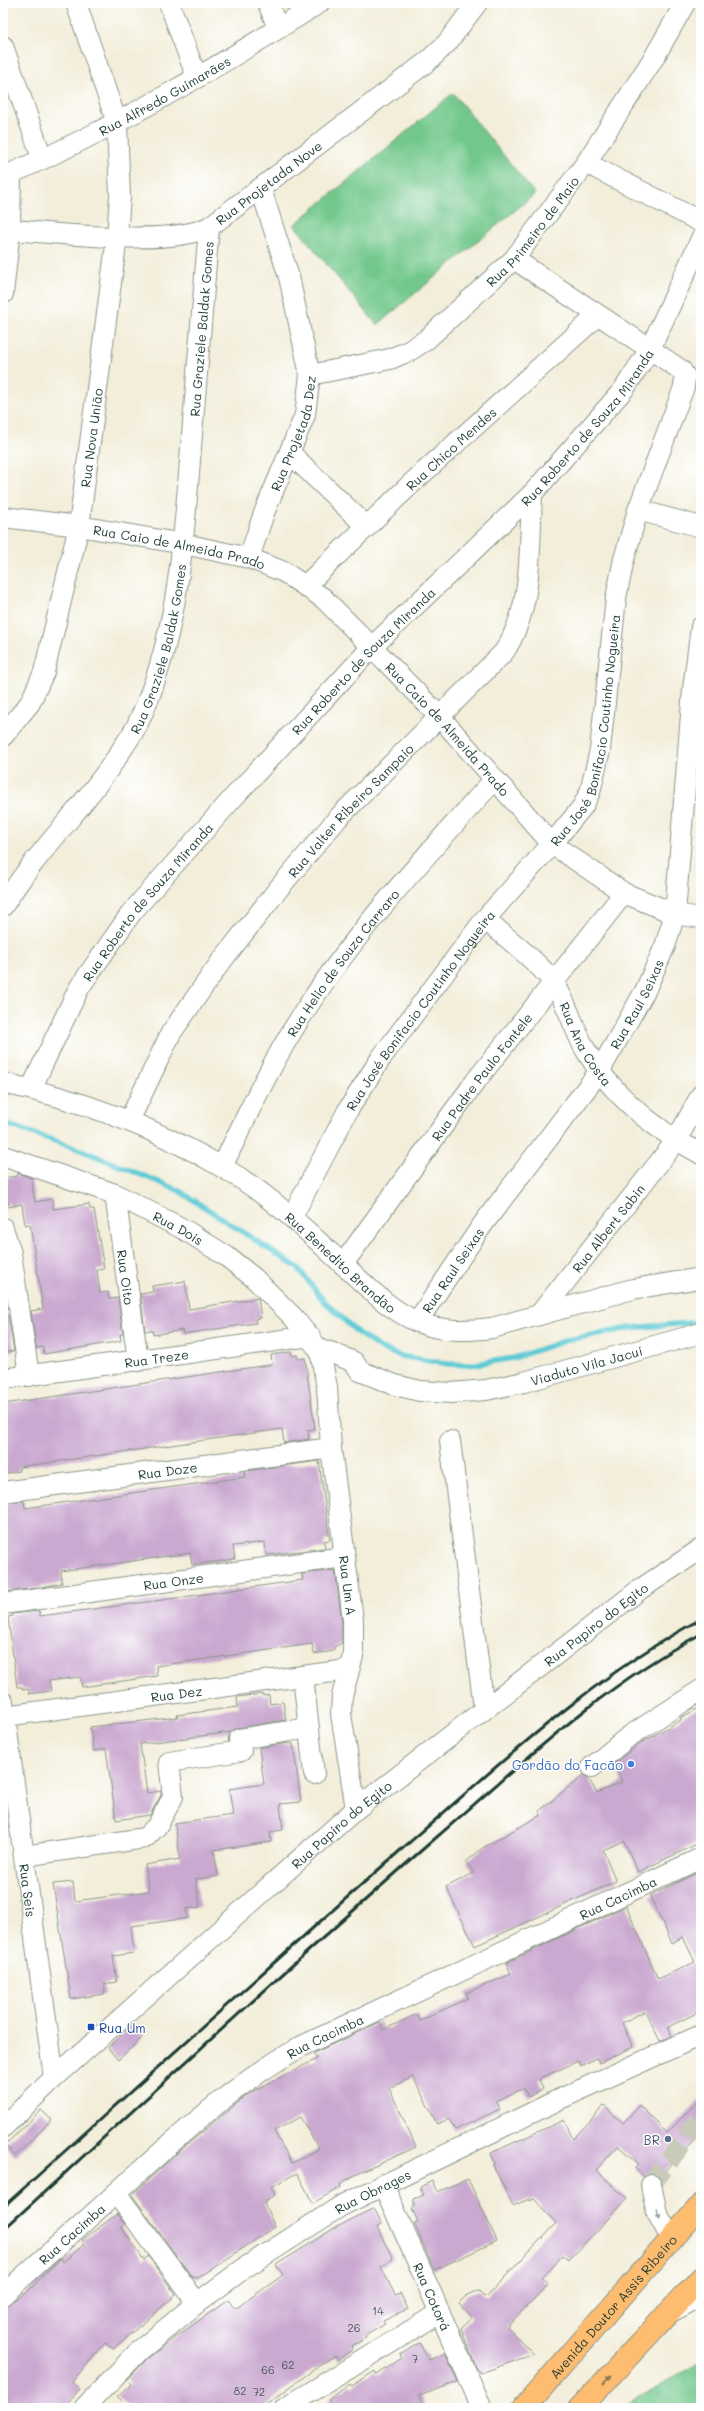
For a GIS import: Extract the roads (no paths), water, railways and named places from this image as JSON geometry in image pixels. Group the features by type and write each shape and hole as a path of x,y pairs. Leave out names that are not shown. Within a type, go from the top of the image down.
{"main road":[{"name":"Avenida Doutor Assis Ribeiro","path":"524,2408 701,2205"},
{"path":"580,2408 701,2278"}],"street":[{"name":"Rua Nova União","path":"3,736 30,703 44,672 79,526 117,237 120,196 117,123 76,3"},
{"path":"169,3 197,78"},
{"path":"268,3 278,29"},
{"name":"Rua Alfredo Guimarães","path":"7,175 117,123 197,78 319,3"},
{"name":"Rua Projetada Nove","path":"10,230 117,237 185,236 209,227 428,61 447,44 477,3"},
{"name":"Rua Primeiro de Maio","path":"310,375 390,359 409,351 426,340 514,259 586,163 655,56 684,3"},
{"path":"3,46 42,158"},
{"path":"586,163 701,222"},
{"path":"3,294 10,230 7,175"},
{"name":"Rua Projetada Dez","path":"249,558 271,496 291,454 305,415 310,375 289,277 261,189"},
{"name":"Rua Graziele Baldak Gomes","path":"3,906 26,873 96,788 137,726 153,690 164,647 184,544 209,227"},
{"name":"Rua Roberto de Souza Miranda","path":"31,1089 79,988 132,912 232,799 372,647 532,494 624,389 650,348 701,239"},
{"name":"Rua José Bonifacio Coutinho Nogueira","path":"292,1217 348,1110 381,1058 485,919 552,844 583,806 595,775 616,598 624,559 638,510 684,387 685,376 681,370 650,348 514,259"},
{"name":"Rua Chico Mendes","path":"306,585 598,315"},
{"path":"291,454 367,527"},
{"name":"Rua Valter Ribeiro Sampaio","path":"129,1121 171,1033 220,963 338,818 504,652 515,636 526,595 532,494"},
{"path":"638,510 701,527"},
{"name":"Rua Caio de Almeida Prado","path":"3,517 79,526 184,544 249,558 284,572 306,585 323,598 372,647 440,717 552,844 624,893 675,914 701,918"},
{"name":"Rua Raul Seixas","path":"417,1322 483,1224 599,1072 645,991 665,946 675,914 697,689 701,627"},
{"name":"Rua Helio de Souza Carraro","path":"222,1167 253,1102 304,1012 354,943 401,884 494,780"},
{"name":"Rua Padre Paulo Fontele","path":"343,1264 475,1082 624,893"},
{"name":"Rua Ana Costa","path":"485,919 554,983 585,1048 599,1072 628,1104 676,1141 701,1154"},
{"name":"Rua Benedito Brandão","path":"3,1083 31,1089 129,1121 222,1167 292,1217 383,1300 417,1322 445,1329 468,1331 492,1328 633,1289 701,1278"},
{"name":"Rua Albert Sabin","path":"539,1315 676,1141 701,1095"},
{"name":"Rua Dois","path":"3,1156 115,1194 186,1230 226,1256 279,1302 317,1349"},
{"name":"Rua Oito","path":"115,1194 138,1360"},
{"path":"3,1228 11,1253 29,1376"},
{"name":"Viaduto Vila Jacuí","path":"317,1349 330,1352 354,1362 360,1371 395,1385 420,1391 470,1392 524,1382 701,1333"},
{"name":"Rua Treze","path":"3,1379 138,1360 317,1349"},
{"name":"Rua Um A","path":"317,1349 353,1620 353,1656 347,1670 342,1696 341,1714 356,1809"},
{"path":"450,1441 484,1708"},
{"name":"Rua Doze","path":"3,1492 331,1448"},
{"name":"Rua Papiro do Egito","path":"3,2127 54,2078 356,1809 484,1708 639,1590 701,1549"},
{"name":"Rua Onze","path":"3,1604 344,1557"},
{"name":"Rua Dez","path":"4,1709 347,1670"},
{"path":"303,1676 314,1774"},
{"path":"592,1767 628,1738 701,1690"},
{"name":"Rua Seis","path":"4,1709 54,2078"},
{"path":"24,1856 145,1838 157,1826 174,1797 169,1762 241,1751 239,1739 309,1728"},
{"name":"Rua Cacimba","path":"3,2295 218,2100 268,2064 302,2046 701,1858"},
{"name":"Rua Obrages","path":"84,2408 138,2350 197,2303 246,2267 341,2206 383,2184 701,2035"},
{"name":"Rua Cotorá","path":"383,2184 482,2408"},
{"path":"651,2185 657,2213 672,2240"},
{"path":"116,2193 197,2303"},
{"path":"670,2313 701,2296"},
{"path":"285,2408 439,2313"}],"waterway":[{"path":"3,1123 81,1150 178,1190 298,1268 323,1300 359,1334 382,1349 400,1356 448,1364 469,1365 514,1358 567,1340 630,1328 701,1322"}],"tunnel":[{"path":"651,2185 701,2117"}],"railway":[{"path":"3,2207 303,1937 510,1755 546,1725 621,1668 660,1642 701,1619"},
{"path":"3,2230 328,1933 532,1754 597,1701 630,1677 665,1654 701,1634"}],"place":[{"name":"Gordão do Facão","path":"631,1764"},
{"name":"Rua Um","path":"91,2027"},
{"name":"BR","path":"668,2139"}]}
